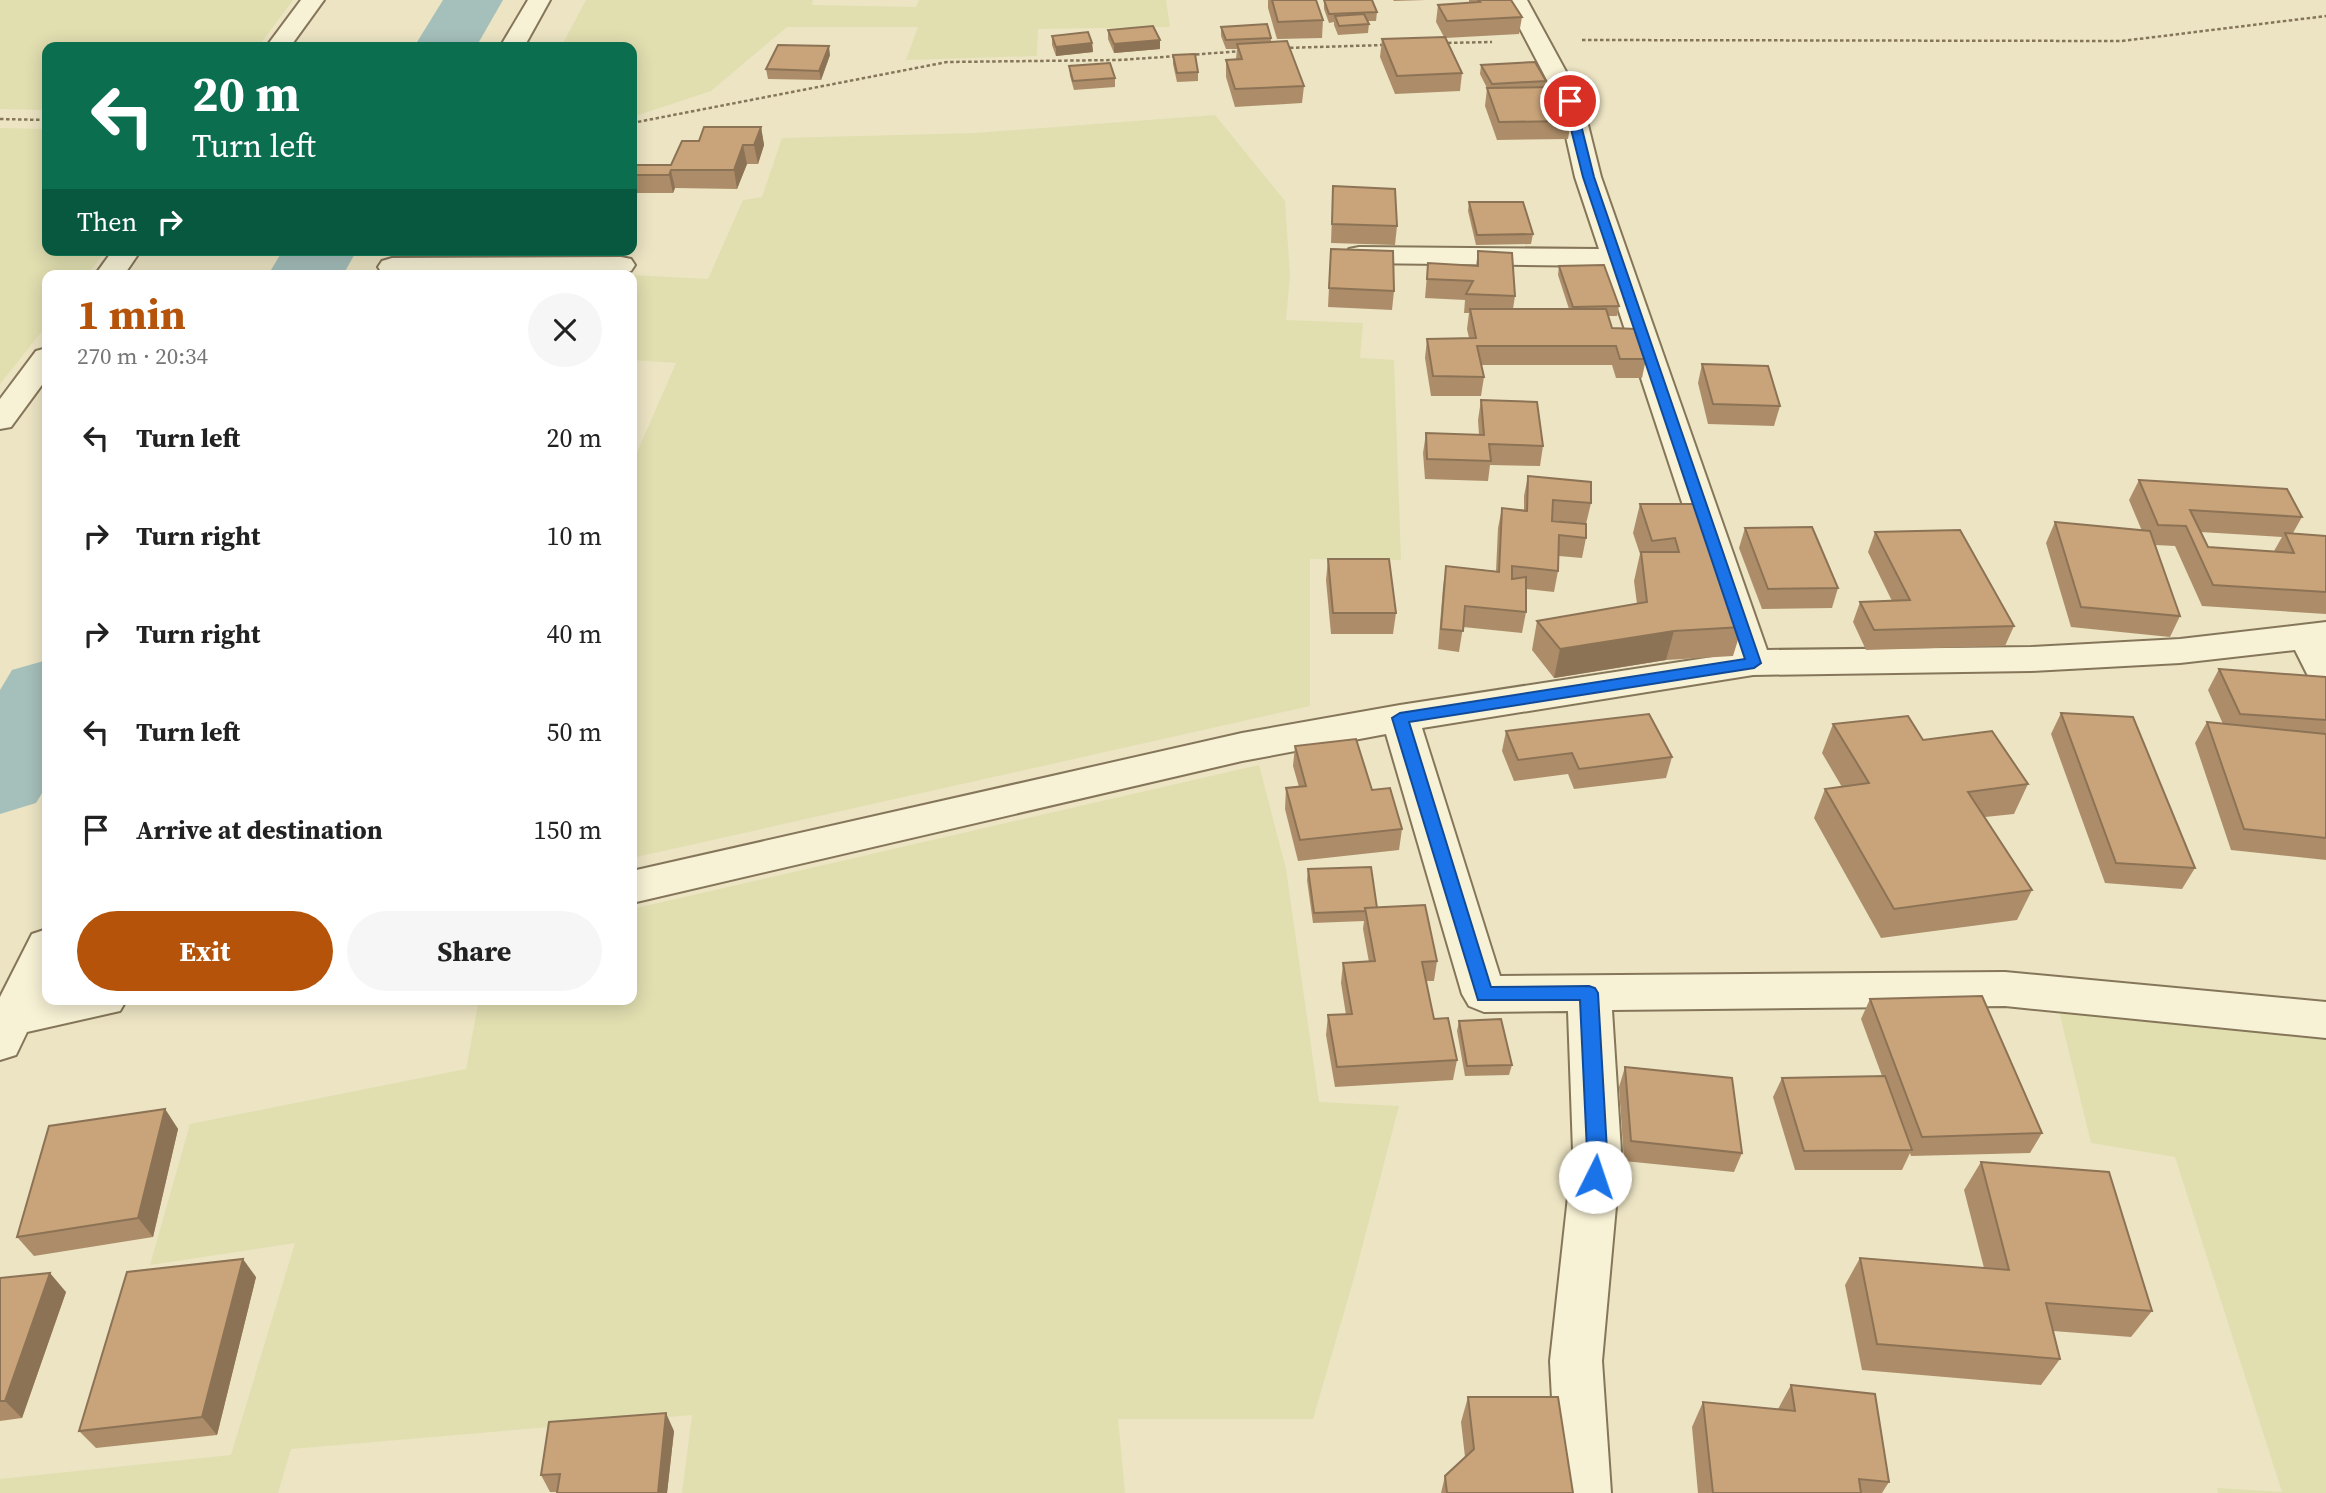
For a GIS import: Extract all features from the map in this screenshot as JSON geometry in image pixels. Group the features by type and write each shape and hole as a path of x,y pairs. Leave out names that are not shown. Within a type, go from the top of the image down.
{"street":[{"path":"282,42 313,0"},
{"path":"515,42 539,0"},
{"path":"1516,0 1570,101 1588,177 1754,663"},
{"path":"1359,254 1616,258"},
{"path":"393,264 621,265"},
{"path":"0,420 42,364"},
{"path":"637,886 1242,747 1400,718 1754,663 2045,658 2180,652 2316,636 2326,677"},
{"path":"1400,718 1484,995 2005,989 2326,1020"},
{"path":"4,1027 42,955"},
{"path":"1584,1493 1576,1361 1597,1151 1589,993"},
{"path":"4,1027 83,1005"}],"path":[{"path":"1430,44 1538,40 2122,41 2326,16"},
{"path":"1280,49 1389,45"},
{"path":"637,122 947,62 1119,60 1254,50"},
{"path":"0,119 42,120"}],"shaded area":[{"path":"0,0 293,0 262,42 42,42 42,110 0,109"},
{"path":"586,0 813,0 812,5 916,7 919,0 1166,0 1170,27 1038,29 1037,56 906,60 918,27 787,27 711,91 637,115 637,42 564,42"},
{"path":"1215,115 1285,201 1290,276 1286,320 1363,323 1360,358 1394,360 1401,560 1310,559 1310,706 637,857 637,453 676,363 637,360 637,275 708,279 743,200 762,197 782,138 976,133"},
{"path":"0,128 42,129 42,256 101,256 91,270 42,270 42,331 0,384"},
{"path":"1259,765 1286,869 1319,1102 1399,1106 1354,1278 1313,1419 1118,1419 1125,1493 682,1493 692,1415 291,1449 278,1493 0,1493 0,1479 231,1455 295,1243 150,1265 190,1124 466,1069 478,1005 637,1005 637,908"},
{"path":"2057,1003 2326,1030 2326,1493 2218,1493 2217,1488 2282,1492 2175,1157 2091,1143"}],"building":[{"path":"1272,0 1316,0 1323,20 1278,22"},
{"path":"1324,0 1372,0 1377,12 1329,14"},
{"path":"1478,0 1511,0 1522,17 1447,21 1438,5 1480,2"},
{"path":"1364,14 1369,24 1339,26 1335,16"},
{"path":"1267,24 1271,38 1226,40 1221,27"},
{"path":"1153,26 1160,40 1114,44 1108,30"},
{"path":"1088,32 1092,43 1056,47 1052,36"},
{"path":"1445,37 1462,73 1397,76 1382,39"},
{"path":"1287,41 1304,86 1235,89 1226,60 1242,59 1237,44"},
{"path":"778,45 829,46 819,71 766,69"},
{"path":"1195,54 1198,72 1177,73 1173,55"},
{"path":"1535,62 1546,81 1492,84 1481,65"},
{"path":"1110,63 1115,78 1073,81 1069,66"},
{"path":"1558,87 1571,121 1499,122 1487,88"},
{"path":"704,127 761,127 754,145 743,145 734,170 671,170 669,175 637,175 637,165 671,165 682,141 699,141"},
{"path":"1333,186 1395,189 1397,226 1332,224"},
{"path":"1469,202 1523,202 1533,234 1477,235"},
{"path":"1331,249 1393,251 1394,291 1329,288"},
{"path":"1478,251 1512,253 1515,296 1466,294 1473,281 1427,279 1428,263 1478,266"},
{"path":"1604,265 1619,306 1573,307 1559,266"},
{"path":"1470,309 1606,309 1612,328 1636,329 1646,359 1620,359 1616,346 1477,346 1484,377 1433,376 1427,339 1476,338"},
{"path":"1702,364 1768,366 1780,406 1713,404"},
{"path":"1481,400 1537,402 1543,446 1489,444 1491,461 1427,459 1426,433 1484,435"},
{"path":"1528,476 1591,482 1591,503 1553,500 1552,521 1586,524 1586,538 1559,535 1558,571 1512,566 1512,579 1526,577 1526,612 1465,606 1463,631 1441,629 1446,566 1499,572 1502,508 1527,511"},
{"path":"2139,480 2287,489 2302,517 2190,510 2208,547 2294,553 2285,533 2326,536 2326,592 2213,585 2186,526 2158,525"},
{"path":"1640,504 1703,504 1742,627 1674,631 1560,649 1537,621 1647,602 1641,552 1679,552 1675,538 1652,541"},
{"path":"2055,522 2150,531 2180,616 2081,607"},
{"path":"1812,527 1838,588 1768,589 1745,528"},
{"path":"1960,530 2014,626 1874,630 1860,602 1910,600 1875,532"},
{"path":"1328,559 1389,559 1396,613 1333,613"},
{"path":"2219,669 2326,677 2326,720 2240,714"},
{"path":"2061,713 2133,717 2195,868 2116,863"},
{"path":"1649,714 1672,757 1579,769 1572,753 1518,760 1506,731"},
{"path":"1908,716 1923,740 1992,731 2028,784 1968,792 2032,890 1894,909 1825,789 1869,783 1833,724"},
{"path":"2207,722 2326,734 2326,838 2244,829"},
{"path":"1356,739 1372,790 1390,788 1402,829 1300,840 1286,788 1306,786 1295,746"},
{"path":"1371,867 1377,908 1365,908 1366,911 1314,913 1308,869"},
{"path":"1425,905 1437,961 1422,962 1434,1019 1448,1018 1457,1060 1337,1067 1328,1015 1352,1014 1343,963 1375,961 1365,908"},
{"path":"1982,996 2042,1133 1922,1137 1870,999"},
{"path":"1501,1019 1512,1065 1467,1066 1459,1021"},
{"path":"1625,1067 1732,1078 1742,1153 1631,1141"},
{"path":"1885,1076 1912,1150 1804,1151 1782,1078"},
{"path":"165,1109 138,1218 17,1237 49,1126"},
{"path":"1981,1162 2109,1172 2152,1311 2046,1303 2060,1359 1877,1344 1860,1258 2009,1270"},
{"path":"243,1259 202,1417 79,1431 127,1272"},
{"path":"50,1273 5,1401 0,1401 0,1278"},
{"path":"1791,1385 1875,1394 1889,1482 1859,1479 1861,1493 1713,1493 1703,1402 1795,1411"},
{"path":"1468,1397 1558,1397 1573,1493 1447,1493 1445,1476 1474,1449"},
{"path":"666,1413 658,1493 557,1493 560,1474 541,1475 549,1422"}],"waterway":[{"path":"448,42 473,0"},
{"path":"308,270 316,256"},
{"path":"0,777 42,703"}],"route":[{"path":"1570,101 1588,177 1754,663 1400,718 1484,995 1589,993 1597,1151 1595,1177"}]}
